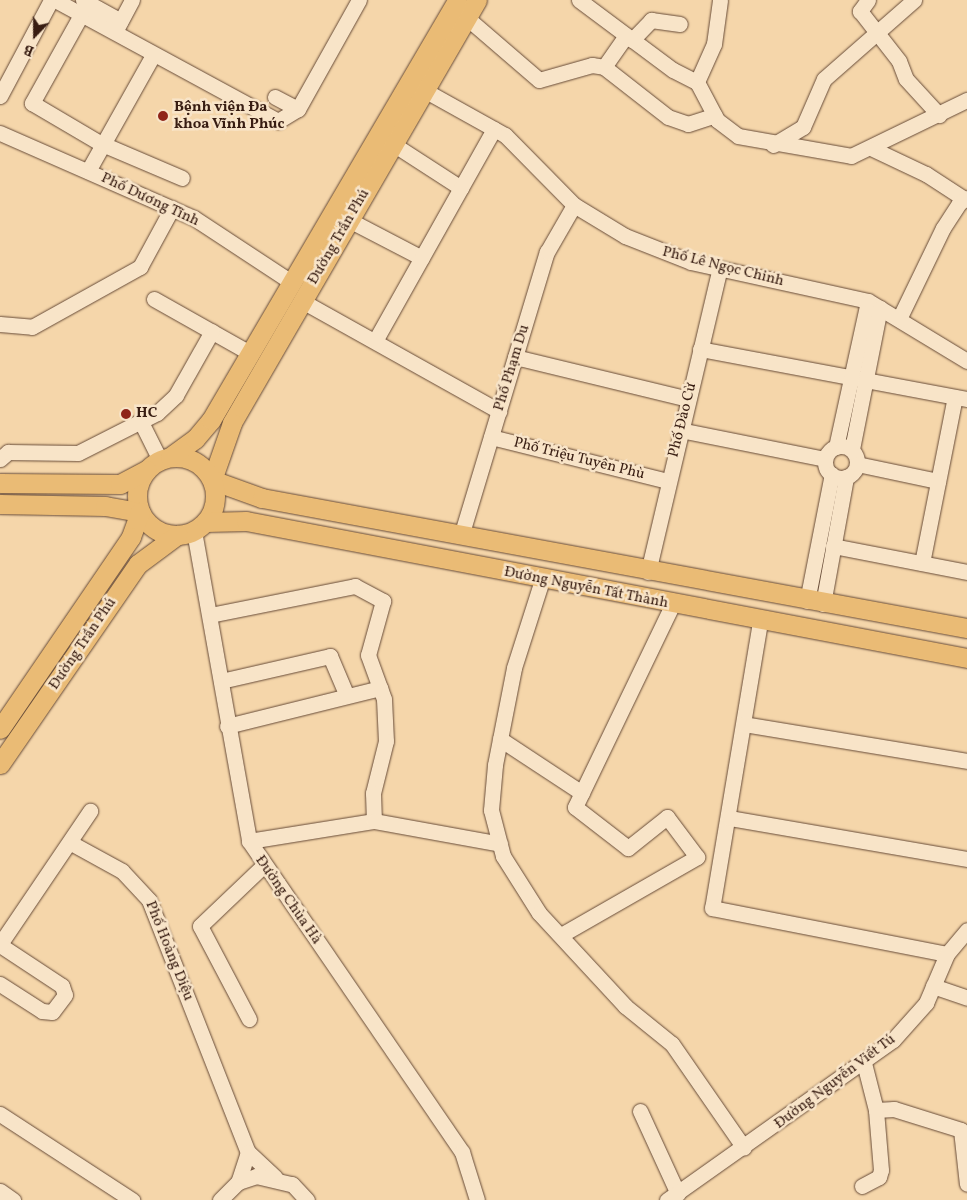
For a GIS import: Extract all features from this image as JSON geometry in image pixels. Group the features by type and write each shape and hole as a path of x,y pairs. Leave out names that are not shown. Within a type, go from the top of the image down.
{"main road":[{"name":"Đường Trần Phú","path":"159,462 206,427 457,0"},
{"name":"Đường Trần Phú","path":"212,480 232,423 477,0"},
{"path":"0,483 120,484 159,462 195,461 212,480 215,502 192,529 155,529 140,512 137,490 159,462"},
{"name":"Đường Nguyễn Tất Thành","path":"212,480 262,498 648,572 967,628"},
{"path":"0,504 105,506 140,512"},
{"name":"Đường Trần Phú","path":"0,729 131,536 140,512"},
{"name":"Đường Nguyễn Tất Thành","path":"192,529 246,521 760,622 967,658"},
{"name":"Đường Trần Phú","path":"0,764 138,564 192,529"},
{"path":"809,630 815,602"}],"street":[{"path":"0,96 51,0"},
{"path":"55,0 82,7 117,27 153,55 267,119 289,118 298,109 359,0"},
{"path":"117,27 132,0"},
{"path":"579,0 629,38 697,82 715,115 738,136 773,145 828,155 852,156 873,149 967,100"},
{"path":"697,82 714,44 720,0"},
{"path":"868,0 860,11 898,61 906,79 939,114"},
{"path":"773,145 803,127 824,79 914,0"},
{"path":"82,7 32,103 103,144 182,178"},
{"path":"467,18 539,80 592,65 604,68 668,117 688,124 715,115"},
{"path":"604,68 629,38 651,20 680,24"},
{"path":"88,171 153,55"},
{"name":"Phố Lê Ngọc Chinh","path":"424,90 494,129 522,151 574,205 660,252 874,304 967,361"},
{"path":"275,97 298,109"},
{"path":"375,341 494,129"},
{"name":"Phố Dương Tĩnh","path":"0,133 194,218 291,282"},
{"path":"393,144 461,188"},
{"path":"873,149 926,174 965,198 943,228 899,319"},
{"name":"Phố Phạm Du","path":"461,536 547,252 574,205"},
{"path":"0,324 32,327 140,267 172,208"},
{"path":"349,220 422,258"},
{"name":"Phố Đào Cừ","path":"648,572 680,430 720,268"},
{"path":"154,299 250,353"},
{"path":"302,301 499,411"},
{"path":"857,464 852,449 858,381 874,304"},
{"path":"0,459 8,452 78,453 141,422 176,396 212,331"},
{"path":"700,349 858,381 961,398 938,481 922,563"},
{"path":"515,357 688,399"},
{"path":"825,459 836,447 858,381"},
{"path":"141,422 159,462"},
{"path":"680,430 825,459 839,476 833,546 815,602"},
{"name":"Phố Triệu Tuyên Phù","path":"491,437 668,481"},
{"path":"836,447 852,449"},
{"path":"815,602 839,476 857,464 938,481"},
{"name":"Đường Chùa Hà","path":"192,529 210,615 227,726 249,841 262,867 427,1098 462,1152 477,1200"},
{"path":"833,546 967,572"},
{"path":"542,580 514,668 500,739 491,810 500,844 539,913 624,1006 672,1044 744,1148"},
{"path":"210,615 355,586 384,601 368,655 380,688 386,741 373,793 374,821"},
{"path":"561,935 697,857 667,817 628,848 575,807 672,605"},
{"path":"760,622 729,818 712,908 946,954"},
{"path":"220,681 330,656 347,696"},
{"path":"227,726 380,688"},
{"path":"744,724 967,761"},
{"path":"500,739 582,793"},
{"path":"0,984 42,1010 52,1012 66,995 62,986 0,944 71,843 90,811"},
{"path":"729,818 967,859"},
{"path":"249,841 374,821 500,844"},
{"name":"Phố Hoàng Diệu","path":"71,843 122,872 150,900 248,1152 275,1177 292,1184 306,1200"},
{"path":"249,1020 200,926 262,867"},
{"name":"Đường Nguyễn Viết Tú","path":"672,1197 744,1148 893,1040 926,1003 946,954 967,930"},
{"path":"933,986 967,998"},
{"path":"862,1186 878,1177 881,1170 876,1110 864,1062"},
{"path":"876,1110 894,1109 964,1130 967,1184"},
{"path":"640,1111 672,1197"},
{"path":"0,1114 132,1200"},
{"path":"220,1200 238,1182 248,1152"},
{"path":"238,1182 275,1177"},
{"path":"0,1191 13,1200"}],"place":[{"name":"Bệnh viện Đa khoa Vĩnh Phúc","path":"163,116"},
{"name":"HC","path":"126,414"}]}
